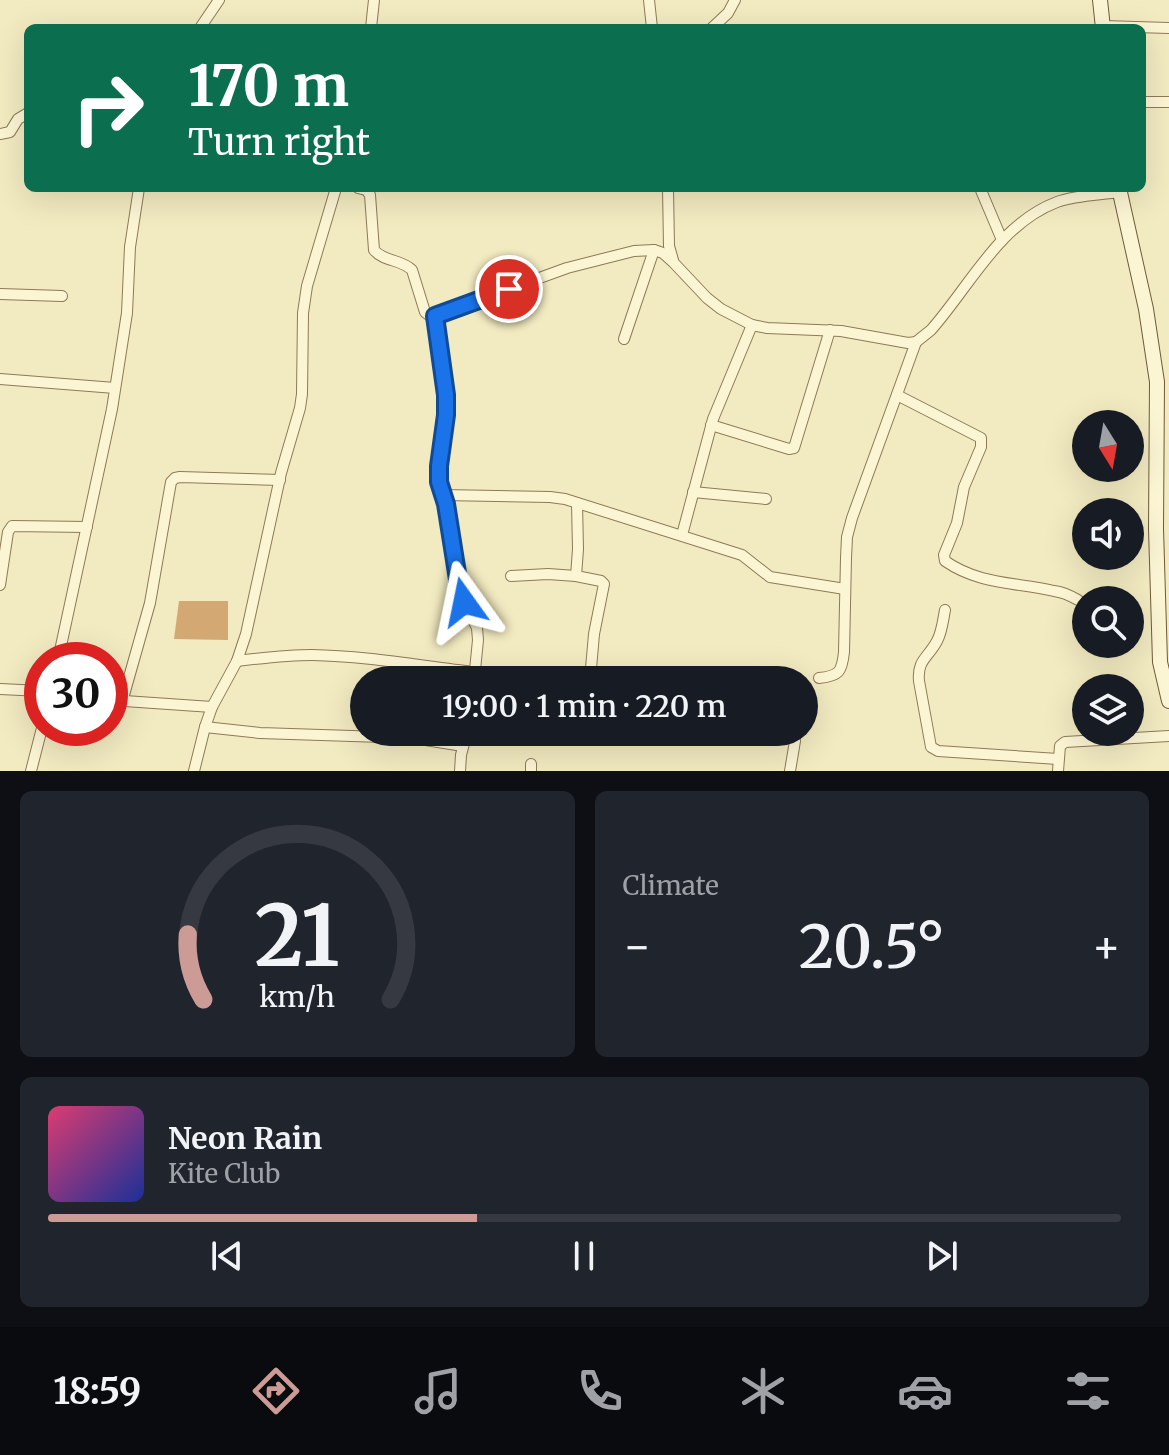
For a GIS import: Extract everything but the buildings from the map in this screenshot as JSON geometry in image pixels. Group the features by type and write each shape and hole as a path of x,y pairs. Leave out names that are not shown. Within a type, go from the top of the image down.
{"street":[{"path":"203,24 219,0"},
{"path":"371,24 374,0"},
{"path":"649,0 652,24"},
{"path":"716,24 728,13 735,0"},
{"path":"1100,0 1103,24"},
{"path":"1146,28 1169,28"},
{"path":"1146,102 1169,102"},
{"path":"0,134 10,132 24,115"},
{"path":"62,642 115,388 127,313 130,247 138,192"},
{"path":"194,771 212,707 237,661 246,634 280,480 300,408 303,313 307,286 335,192"},
{"path":"368,192 374,250 412,270 425,312 430,316 567,268 634,251 654,250 663,253 721,309 752,325 830,330 908,343 924,337 937,324 1002,240 1029,216 1059,201 1108,192"},
{"path":"668,192 669,246 673,262"},
{"path":"982,192 1002,240"},
{"path":"1119,192 1163,382 1160,662 1169,701"},
{"path":"624,339 654,250"},
{"path":"0,294 62,296"},
{"path":"435,316 446,395 438,474 460,592 477,628 475,666"},
{"path":"682,535 711,425 752,325"},
{"path":"711,425 794,448 830,330"},
{"path":"819,678 832,677 841,668 847,537 916,342"},
{"path":"0,379 115,388"},
{"path":"897,395 981,438 981,447 964,487 957,523 944,555 945,561 994,582 1059,591 1072,597"},
{"path":"128,680 152,592 171,482 180,477 280,480"},
{"path":"693,492 766,499"},
{"path":"443,495 550,497 577,503 742,555 770,577 845,589"},
{"path":"576,576 577,503"},
{"path":"0,585 8,532 12,526 87,527"},
{"path":"511,576 576,576 604,584 594,634 592,666"},
{"path":"945,610 938,640 918,670 931,747 938,751 1058,759"},
{"path":"237,661 311,655 410,666"},
{"path":"0,689 24,690"},
{"path":"128,702 212,707"},
{"path":"205,727 260,733 350,736"},
{"path":"1058,771 1060,746 1065,742 1169,736"},
{"path":"31,771 37,746"},
{"path":"460,771 463,746"},
{"path":"790,771 794,746"}],"route":[{"path":"464,602 439,482 446,395 435,316 509,289"}]}
